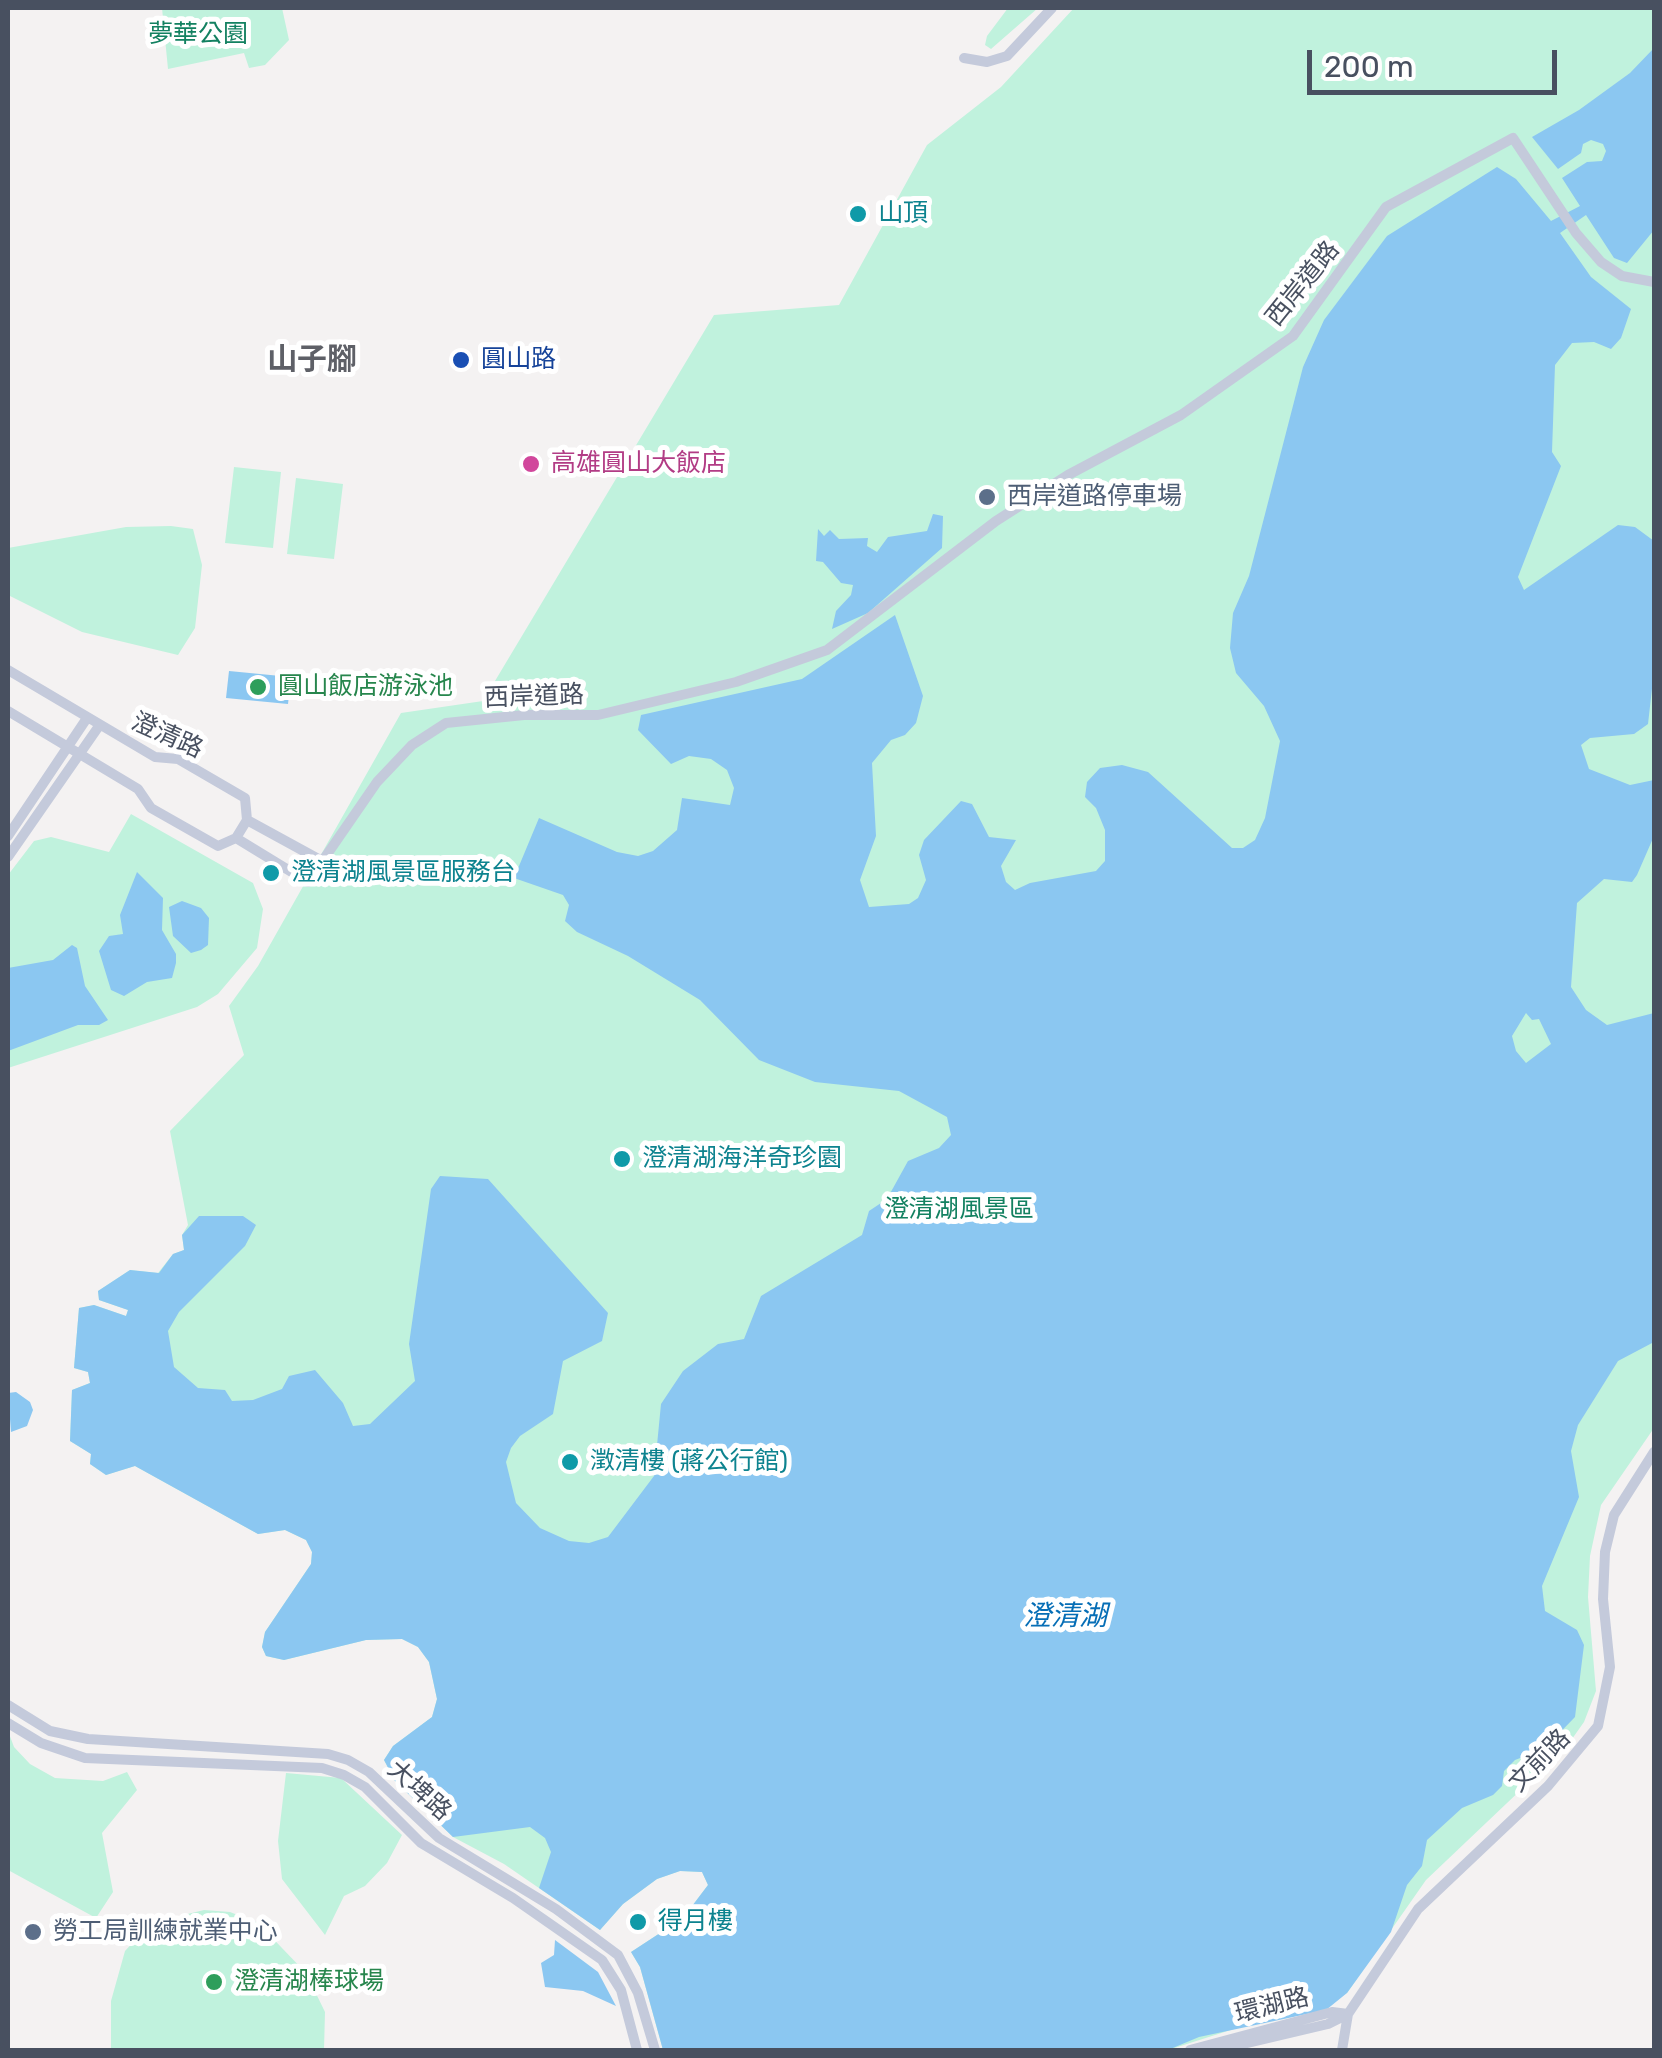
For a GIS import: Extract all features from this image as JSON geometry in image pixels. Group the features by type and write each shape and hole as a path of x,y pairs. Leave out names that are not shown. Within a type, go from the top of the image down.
{"street":[{"path":"964,58 986,62 1007,56 1052,8"},
{"name":"西岸道路","path":"236,838 308,882 377,782 412,745 446,723 509,716 598,715 736,682 827,650 996,521 1068,474 1182,415 1292,336 1386,207 1513,138 1576,233 1602,262 1622,276 1654,282"},
{"name":"澄清路","path":"8,670 155,757 178,759 245,798 248,820"},
{"path":"8,711 138,788 151,808 218,846 236,838 248,820 322,860"},
{"path":"8,836 87,718"},
{"path":"8,857 100,726"},
{"name":"文前路","path":"1342,2050 1348,2014 1418,1909 1548,1786 1598,1726 1610,1668 1603,1599 1605,1552 1614,1515 1654,1452"},
{"name":"大埤路","path":"8,1705 50,1731 88,1739 328,1754 348,1760 369,1772 439,1838 556,1908 618,1956 638,1993 655,2050"},
{"name":"大埤路","path":"8,1722 42,1743 85,1758 322,1768 344,1775 365,1787 421,1844 514,1898 602,1960 621,1990 637,2050"},
{"name":"環湖路","path":"1190,2050 1332,2012 1348,2014"},
{"name":"環湖路","path":"1218,2050 1326,2024 1348,2014"}],"green space":[{"name":"夢華公園","path":"162,8 282,8 289,40 265,65 249,68 244,53 168,69"},
{"path":"1008,8 1038,8 991,49 985,45 987,36"},
{"name":"澄清湖","path":"1074,8 1654,8 1654,1428 1601,1505 1590,1556 1588,1597 1596,1691 1584,1722 1567,1746 1426,1880 1347,1993 1168,2050 663,2050 640,1967 631,1952 683,1918 708,1885 702,1872 680,1871 657,1879 623,1904 600,1930 504,1864 453,1837 395,1781 384,1760 393,1746 432,1717 437,1699 429,1662 418,1647 402,1639 366,1640 284,1660 266,1656 262,1647 265,1632 311,1564 312,1552 306,1540 285,1530 258,1534 135,1466 106,1475 90,1464 91,1454 70,1441 72,1390 90,1383 88,1372 74,1368 79,1308 94,1305 126,1316 128,1310 99,1300 98,1291 130,1270 158,1273 173,1254 184,1250 182,1235 188,1225 170,1131 244,1055 229,1006 258,966 401,713 483,701 714,315 839,305 927,145 1001,87"},
{"path":"234,467 281,472 273,548 225,543"},
{"path":"296,478 343,484 334,559 287,554"},
{"path":"126,527 193,529 202,565 195,628 178,655 82,632 8,595 8,548"},
{"path":"131,814 253,883 263,909 257,948 218,994 197,1007 8,1068 8,875 34,841 51,837 109,852"},
{"path":"8,1731 14,1747 30,1764 55,1778 103,1781 127,1772 137,1790 102,1833 113,1892 96,1918 8,1870"},
{"path":"286,1773 341,1778 402,1835 387,1863 365,1886 344,1896 325,1935 282,1879 278,1841"},
{"name":"澄清湖棒球場","path":"204,1910 230,1912 258,1923 306,1973 325,2012 324,2050 111,2050 111,2001 125,1951 151,1923"}],"water":[{"name":"澄清湖","path":"1654,48 1654,230 1627,263 1614,258 1586,215 1560,233 1591,277 1631,309 1621,338 1611,349 1594,342 1572,343 1555,365 1552,452 1561,466 1518,577 1524,590 1618,525 1635,527 1654,541 1654,671 1648,724 1634,734 1590,738 1581,745 1589,769 1630,785 1654,780 1654,836 1637,875 1632,882 1604,879 1577,903 1571,987 1586,1010 1607,1025 1654,1013 1654,1342 1618,1361 1578,1425 1571,1451 1579,1497 1542,1586 1545,1611 1577,1630 1584,1645 1575,1717 1544,1749 1515,1760 1504,1771 1502,1786 1493,1795 1462,1808 1427,1840 1422,1866 1407,1885 1391,1932 1347,1993 1326,2010 1199,2037 1168,2050 663,2050 640,1967 631,1952 683,1918 708,1885 702,1872 680,1871 657,1879 623,1904 600,1930 539,1888 551,1852 545,1838 530,1827 453,1837 395,1781 384,1760 393,1746 432,1717 437,1699 429,1662 418,1647 402,1639 366,1640 284,1660 266,1656 262,1647 265,1632 311,1564 312,1552 306,1540 285,1530 258,1534 135,1466 106,1475 90,1464 91,1454 70,1441 72,1390 90,1383 88,1372 74,1368 79,1308 94,1305 126,1316 128,1310 99,1300 98,1291 130,1270 159,1273 173,1254 184,1250 182,1235 199,1216 243,1216 256,1225 245,1246 179,1312 168,1331 174,1367 198,1388 225,1390 232,1401 253,1400 282,1389 289,1376 315,1370 343,1403 353,1426 370,1424 415,1381 409,1344 431,1189 440,1176 488,1179 608,1313 602,1341 563,1361 553,1414 520,1436 511,1448 506,1462 516,1503 540,1528 569,1541 589,1543 608,1537 654,1476 661,1404 683,1371 718,1344 744,1339 761,1296 862,1235 869,1211 887,1199 908,1161 939,1148 951,1135 947,1117 899,1091 815,1082 759,1060 700,1000 628,956 577,932 565,921 569,905 563,895 514,878 539,818 617,852 638,856 653,851 677,830 682,798 730,805 734,788 727,770 711,759 689,756 671,764 638,730 641,715 802,679 895,615 923,696 916,723 905,735 891,740 872,763 876,836 860,880 869,907 909,904 918,898 926,880 919,855 924,840 961,801 972,804 989,837 1016,840 1001,866 1006,882 1015,890 1030,883 1096,871 1105,861 1105,830 1096,808 1085,797 1087,782 1100,768 1122,765 1148,772 1232,848 1243,848 1255,840 1265,818 1280,741 1264,706 1236,673 1230,648 1233,613 1249,576 1303,367 1324,320 1387,236 1497,167 1516,179 1551,221 1580,206 1562,178 1587,162 1602,161 1606,151 1603,144 1591,140 1583,144 1581,153 1558,169 1532,137 1579,110 1630,73","holes":["1526,1013 1532,1020 1539,1019 1551,1044 1526,1063 1516,1051 1512,1036"]},
{"path":"933,514 943,516 942,548 868,613 832,629 836,611 851,595 853,585 841,583 823,562 816,561 818,529 824,536 830,530 839,539 868,538 867,546 877,552 888,537 927,531"},
{"name":"圓山飯店游泳池","path":"229,671 291,677 288,704 226,698"},
{"path":"137,872 163,898 162,930 176,954 176,963 172,978 147,982 124,996 111,990 99,951 109,936 123,934 120,915"},
{"path":"182,901 201,908 209,918 208,945 191,953 173,936 169,907"},
{"path":"72,945 77,948 85,986 108,1020 99,1025 78,1025 8,1051 8,968 53,960"},
{"path":"16,1392 30,1402 33,1410 27,1426 11,1432 8,1393"},
{"path":"555,1940 598,1972 616,2006 583,1991 545,1987 541,1963 554,1955"}],"place":[{"name":"山頂","path":"858,214"},
{"name":"圓山路","path":"461,360"},
{"name":"高雄圓山大飯店","path":"531,464"},
{"name":"西岸道路停車場","path":"987,497"},
{"name":"圓山飯店游泳池","path":"258,687"},
{"name":"澄清湖風景區服務台","path":"271,873"},
{"name":"澄清湖海洋奇珍園","path":"622,1159"},
{"name":"澂清樓 (蔣公行館)","path":"570,1462"},
{"name":"得月樓","path":"638,1922"},
{"name":"勞工局訓練就業中心","path":"33,1932"},
{"name":"澄清湖棒球場","path":"214,1982"}],"district":[{"name":"山子腳","path":"312,360"}],"park label":[{"name":"澄清湖風景區","path":"959,1210"}]}
